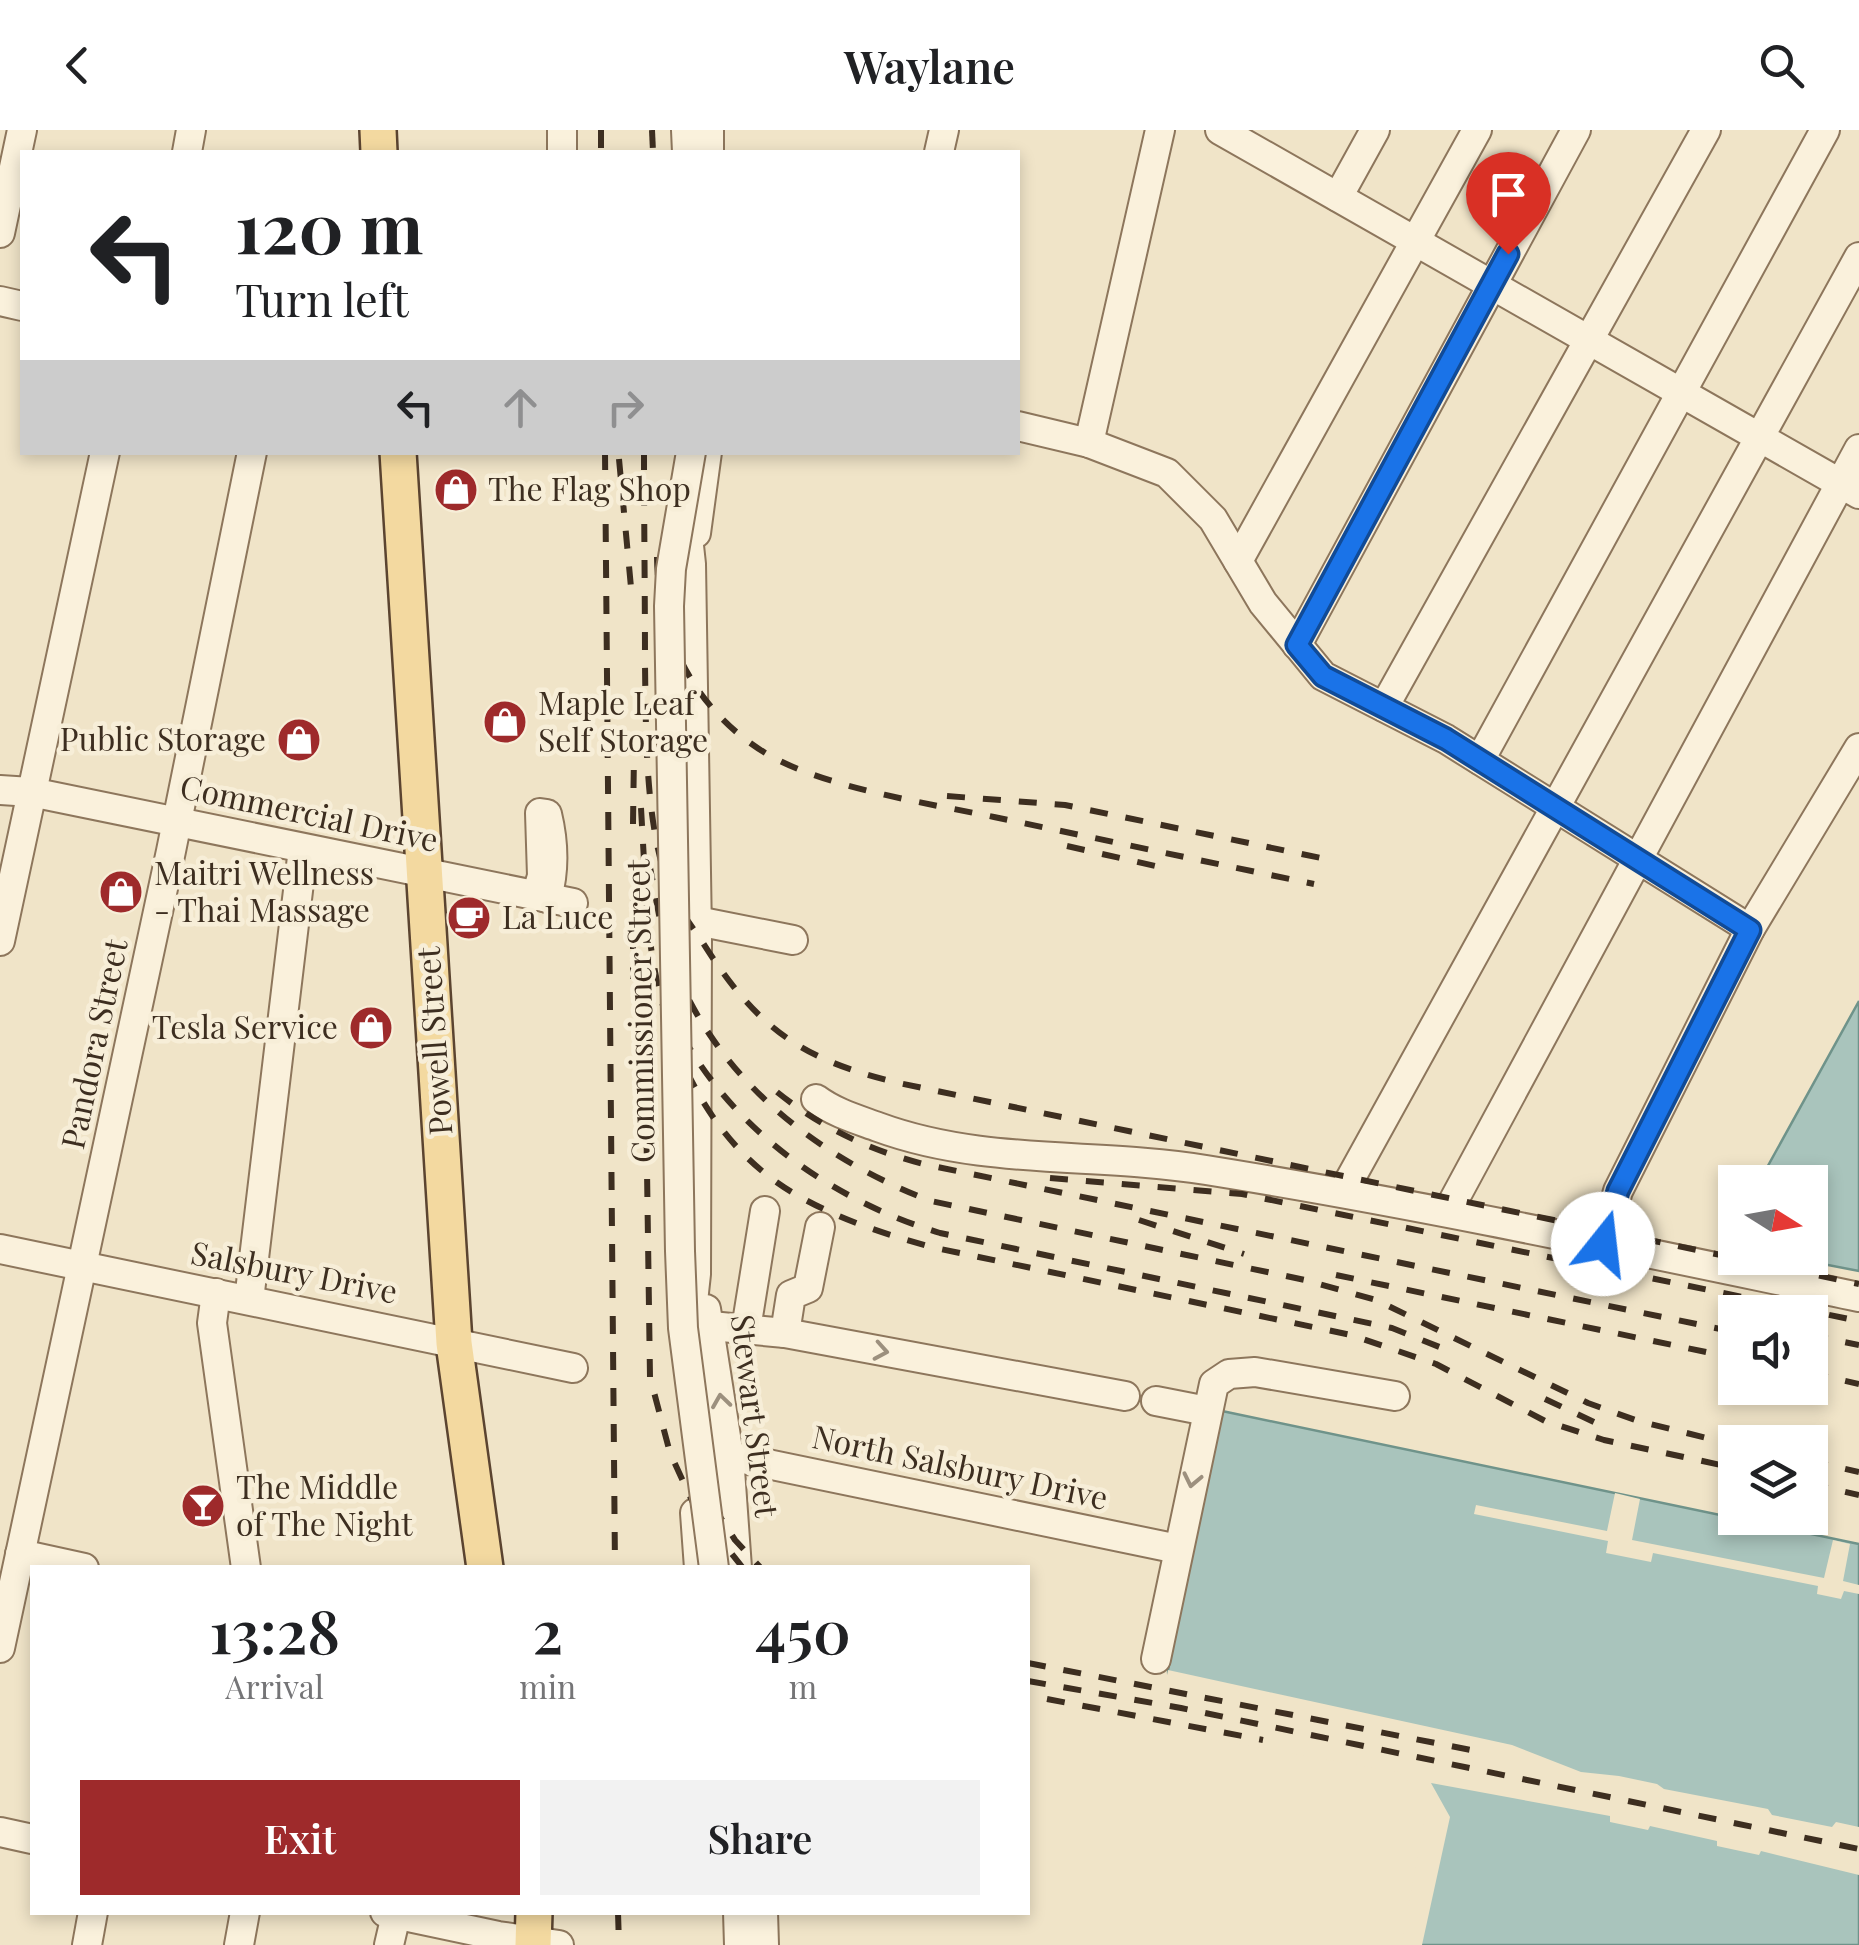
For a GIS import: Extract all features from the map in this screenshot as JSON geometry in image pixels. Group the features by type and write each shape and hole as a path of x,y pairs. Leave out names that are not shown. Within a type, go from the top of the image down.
{"main road":[{"name":"Powell Street","path":"398,455 454,1342 486,1565"}],"street":[{"path":"0,233 22,130"},
{"path":"1090,443 1160,130"},
{"path":"1220,130 1254,138 1338,197 1850,489"},
{"path":"1338,197 1375,130"},
{"path":"1238,561 1477,130"},
{"path":"1297,645 1576,130"},
{"path":"1384,707 1706,130"},
{"path":"1480,760 1825,130"},
{"path":"1344,1192 1859,257"},
{"path":"1020,426 1090,443 1167,473 1213,518 1263,603 1323,676 1480,760 1750,930"},
{"path":"1448,1212 1638,859 1850,489 1859,448"},
{"path":"0,941 104,455"},
{"name":"Pandora Street","path":"0,1648 84,1266 251,455"},
{"name":"Stewart Street","path":"680,455 691,564 696,1274 690,1333 699,1565"},
{"name":"Commissioner Street","path":"691,455 669,606 680,1251 683,1328 714,1565"},
{"name":"Stewart Street","path":"691,564 708,455"},
{"path":"1603,1244 1618,1191 1750,930 1859,748"},
{"name":"Commercial Drive","path":"0,780 31,792"},
{"name":"Commercial Drive","path":"0,790 31,792 552,899"},
{"path":"249,1300 304,849"},
{"path":"696,921 792,940"},
{"path":"816,1100 832,1110 920,1142 983,1154 1182,1166 1344,1192 1859,1298"},
{"path":"746,1329 765,1211"},
{"path":"785,1333 791,1295 808,1288 820,1227"},
{"name":"Salsbury Drive","path":"0,1249 573,1368"},
{"name":"Stewart Street","path":"696,1274 711,1326 729,1456 736,1565"},
{"path":"216,1293 212,1323 246,1565"},
{"path":"711,1326 785,1333 1125,1396"},
{"path":"1156,1659 1214,1384 1229,1374 1255,1372 1395,1396"},
{"path":"1156,1401 1207,1411"},
{"name":"North Salsbury Drive","path":"729,1456 1178,1549"},
{"path":"20,1554 70,1565"},
{"path":"0,1832 30,1839"},
{"path":"87,1945 93,1915"},
{"path":"238,1945 244,1915"},
{"path":"389,1945 390,1915"},
{"path":"397,1915 540,1936"},
{"path":"721,1915 722,1945"},
{"path":"738,1915 739,1945"},
{"path":"763,1915 764,1945"}],"water":[{"path":"1859,1001 1859,1271 1828,1265 1828,1165 1768,1165"},
{"path":"1222,1411 1718,1515 1718,1535 1816,1535 1859,1544 1859,1945 1406,1945 1431,1799 1400,1767 1171,1727 1168,1670"}],"pier":[{"path":"1615,1493 1640,1499 1632,1540 1824,1578 1833,1540 1850,1544 1843,1581 1859,1585 1859,1594 1844,1591 1841,1599 1817,1594 1818,1586 1653,1553 1651,1562 1606,1553 1608,1541 1474,1514 1476,1505 1607,1531"},
{"path":"1168,1670 1512,1745 1581,1772 1657,1784 1664,1789 1768,1809 1772,1815 1832,1827 1836,1822 1859,1827 1859,1875 1761,1851 1759,1855 1717,1846 1717,1841 1650,1826 1648,1830 1610,1822 1610,1816 1431,1783 1450,1817 1422,1945 1401,1945 1426,1813 1426,1801 1418,1790 1398,1772 1169,1732 1164,1690"}],"railway":[{"path":"601,130 601,150"},
{"path":"652,130 653,150"},
{"path":"605,455 615,1565"},
{"path":"644,455 647,747 660,859 675,899 723,972 763,1019 784,1036 835,1063 899,1083 1859,1284"},
{"path":"619,459 632,598"},
{"path":"657,557 659,587 674,644 702,695 742,737 791,766 877,793 1314,884"},
{"path":"633,824 634,754"},
{"path":"947,796 1065,805 1321,858"},
{"path":"641,808 645,878"},
{"path":"1067,846 1164,868"},
{"path":"633,859 633,979"},
{"path":"649,863 671,960 714,1041 742,1077 774,1108 810,1137 888,1183 931,1201 1305,1280 1376,1300 1588,1403 1638,1421 1718,1441"},
{"path":"646,897 657,983 684,1065 704,1103 729,1138 759,1169 811,1203 862,1225 931,1247 1351,1335 1436,1364 1545,1421 1604,1440 1718,1464"},
{"path":"644,963 650,1377 670,1453 695,1507 741,1565"},
{"path":"682,1035 730,1103 759,1132 826,1182 901,1219 940,1233 1392,1328 1447,1350"},
{"path":"777,1092 846,1136 923,1164 1718,1328"},
{"path":"1050,1178 1242,1194 1859,1321"},
{"path":"1139,1220 1244,1254"},
{"path":"1336,1275 1718,1354"},
{"path":"1828,1339 1859,1345"},
{"path":"1828,1377 1859,1384"},
{"path":"1545,1399 1609,1429"},
{"path":"1828,1465 1859,1472"},
{"path":"693,1475 735,1540 758,1565"},
{"path":"1828,1488 1859,1495"},
{"path":"1030,1663 1476,1751"},
{"path":"1030,1681 1181,1708 1859,1849"},
{"path":"1047,1699 1263,1740"},
{"path":"618,1915 619,1945"}],"place":[{"name":"The Flag Shop","path":"456,490"},
{"name":"Maple Leaf Self Storage","path":"505,722"},
{"name":"Public Storage","path":"299,740"},
{"name":"Maitri Wellness - Thai Massage","path":"121,892"},
{"name":"La Luce","path":"469,918"},
{"name":"Tesla Service","path":"371,1028"},
{"name":"The Middle of The Night","path":"203,1506"}],"route":[{"path":"1508,254 1297,645 1323,676 1446,739 1750,930 1618,1191 1603,1244"}]}
